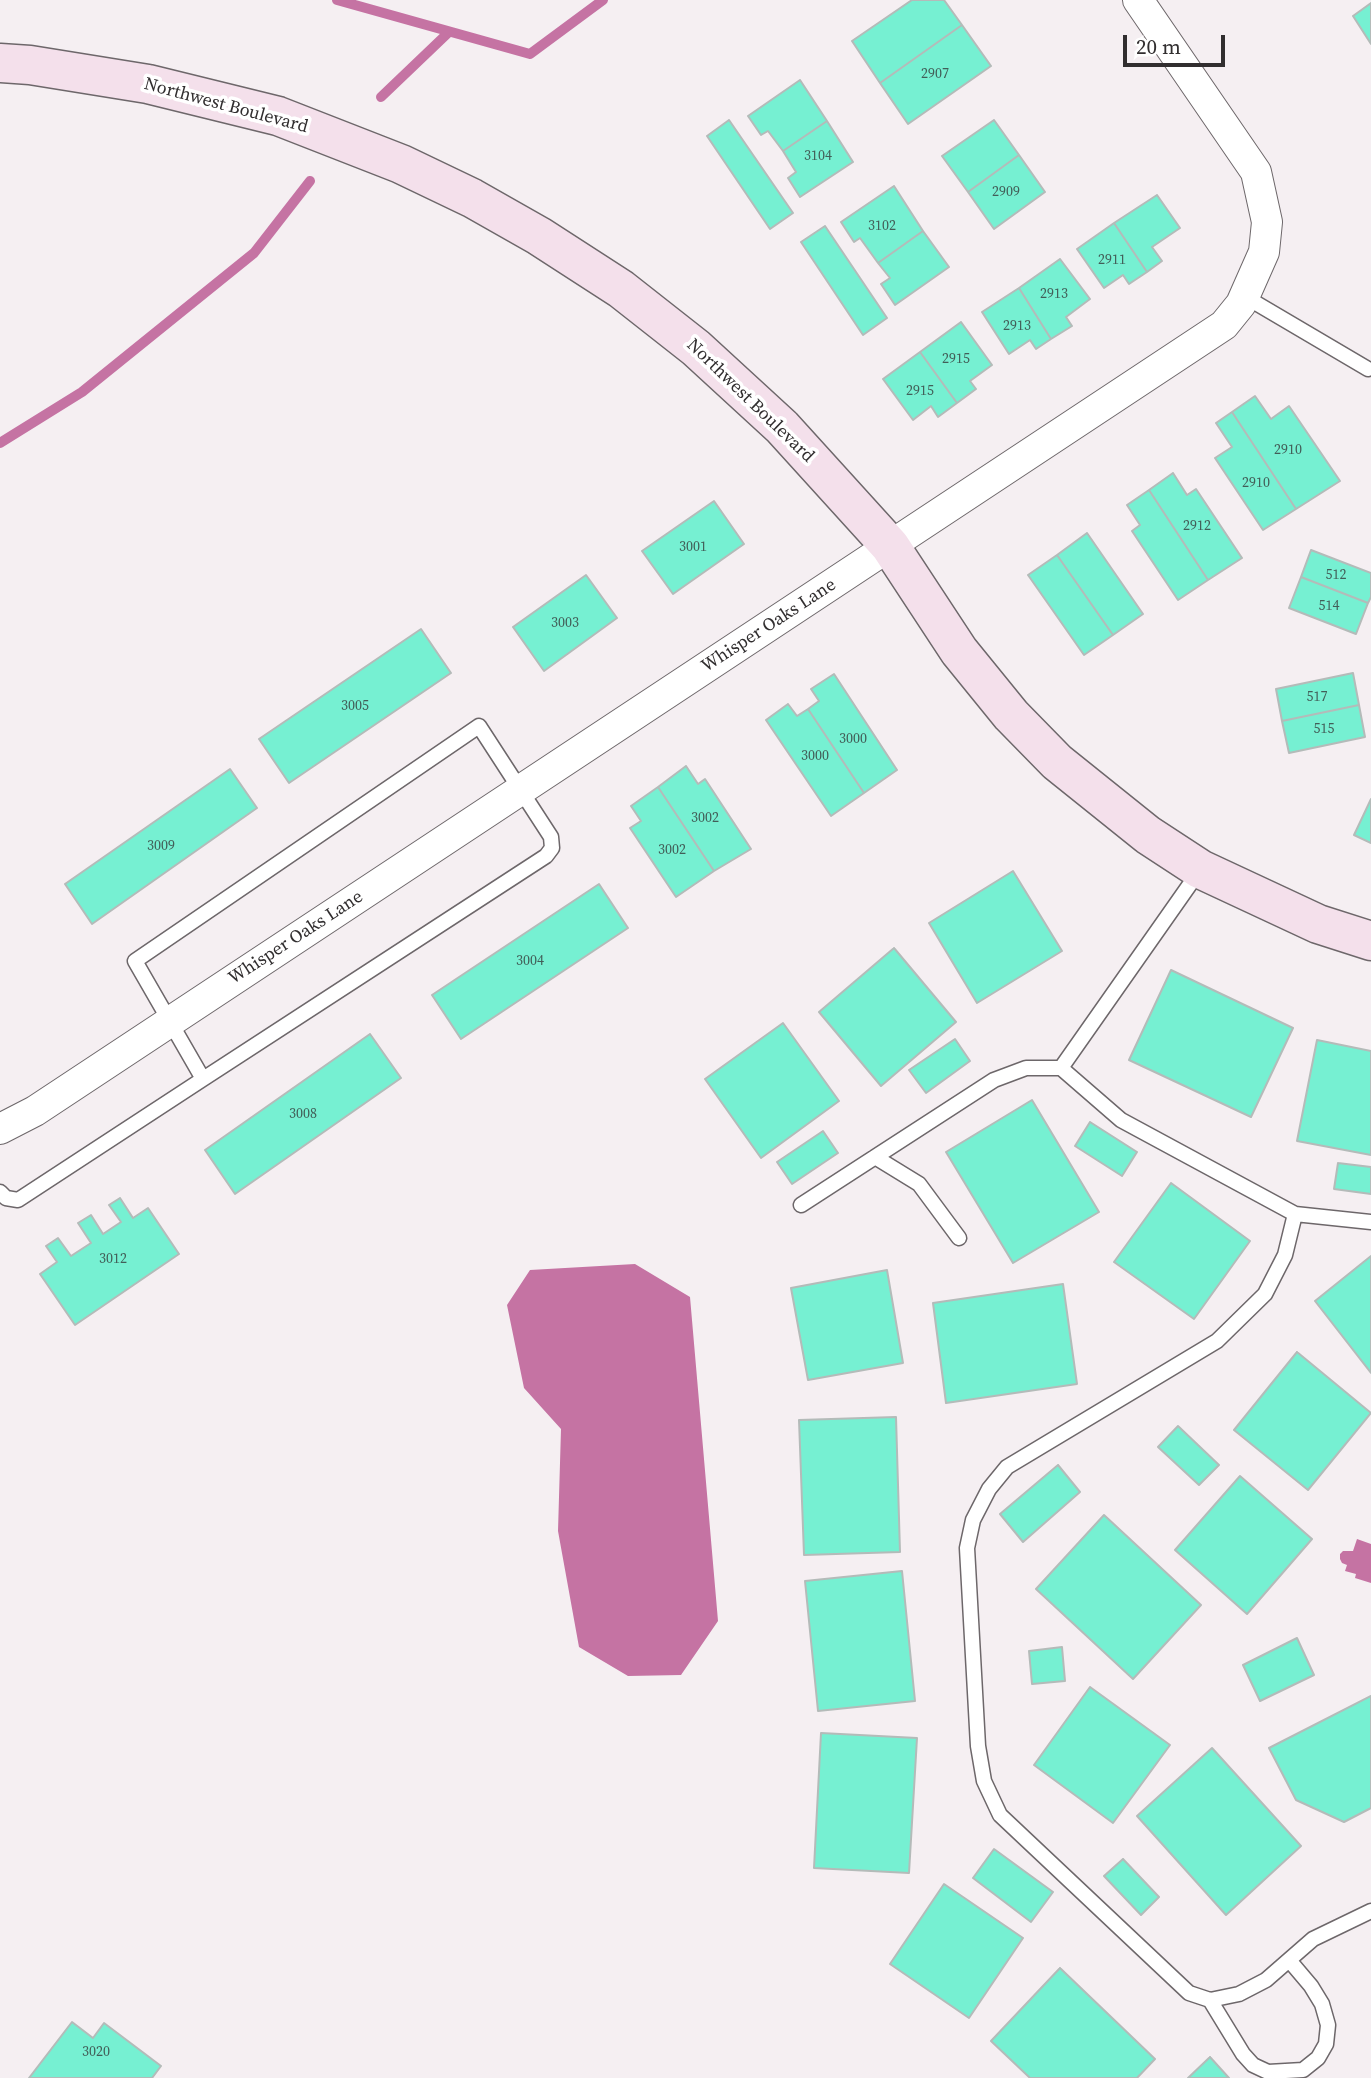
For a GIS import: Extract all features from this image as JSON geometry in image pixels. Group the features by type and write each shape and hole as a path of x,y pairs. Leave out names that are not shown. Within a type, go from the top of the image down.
{"street":[{"name":"Whisper Oaks Lane","path":"0,1129 35,1111 1224,326 1241,304 1264,252 1267,222 1256,172 1138,0"},
{"name":"Northwest Boulevard","path":"0,63 30,65 148,84 278,116 401,164 472,198 539,236 621,289 696,348 782,427 890,546 959,651 1044,750 1148,835 1200,869 1277,907 1371,941"}],"lane":[{"path":"1244,296 1368,369"},
{"path":"0,1192 6,1198 18,1199 203,1079 546,856 552,848 551,837 479,726 135,961 203,1079"},
{"path":"1061,1068 1200,869"},
{"path":"801,1205 994,1080 1026,1068 1061,1068 1121,1120 1295,1214 1371,1222"},
{"path":"875,1157 919,1184 959,1238"},
{"path":"1295,1214 1285,1255 1265,1294 1217,1341 1007,1467 989,1489 973,1520 967,1548 978,1746 984,1781 1000,1815 1189,1993 1210,2000 1239,1994 1266,1980 1313,1940 1371,1910"},
{"path":"1210,2000 1242,2054 1254,2065 1268,2072 1303,2070 1318,2058 1326,2044 1328,2025 1322,2004 1289,1960"}],"shaded area":[{"path":"635,1264 690,1297 718,1621 681,1675 628,1676 579,1647 558,1531 561,1429 524,1388 507,1305 530,1270"},
{"path":"1357,1539 1371,1544 1371,1583 1355,1578 1356,1574 1345,1571 1347,1565 1340,1559 1343,1551 1353,1551"}],"building":[{"path":"912,0 944,0 962,25 880,83 852,41"},
{"path":"1371,3 1371,44 1353,16"},
{"path":"962,25 991,66 908,124 880,83"},
{"path":"800,80 827,121 783,151 768,131 761,135 748,116"},
{"path":"729,120 793,213 770,229 707,136"},
{"path":"994,120 1019,155 968,192 942,156"},
{"path":"827,121 853,162 800,197 788,178 796,172 783,151"},
{"path":"1019,155 1045,192 994,229 968,192"},
{"path":"894,186 923,231 878,263 860,238 854,242 841,222"},
{"path":"1157,195 1180,228 1152,247 1162,261 1147,272 1114,223"},
{"path":"1114,223 1147,272 1129,284 1123,275 1104,288 1077,249"},
{"path":"825,226 887,318 863,335 801,242"},
{"path":"923,231 949,267 895,305 881,284 890,278 878,263"},
{"path":"1060,259 1090,299 1066,317 1072,326 1051,339 1019,288"},
{"path":"1019,288 1051,339 1036,349 1030,340 1009,354 982,312"},
{"path":"961,322 992,365 970,381 976,389 957,403 920,352"},
{"path":"920,352 957,403 938,417 931,406 913,420 883,379"},
{"path":"1255,396 1271,419 1289,406 1340,481 1296,509 1232,412"},
{"path":"1232,412 1296,509 1263,530 1215,458 1232,447 1216,423"},
{"path":"1173,473 1187,495 1196,489 1242,558 1208,580 1149,490"},
{"path":"1149,490 1208,580 1178,600 1132,531 1140,525 1127,505"},
{"path":"714,501 744,544 673,594 642,551"},
{"path":"1087,533 1143,614 1113,635 1057,555"},
{"path":"1311,550 1371,573 1371,597 1368,603 1301,577"},
{"path":"1057,555 1113,635 1084,655 1028,575"},
{"path":"586,575 617,618 544,671 513,627"},
{"path":"1301,577 1368,603 1356,634 1289,608"},
{"path":"421,629 451,673 289,783 259,739"},
{"path":"1353,673 1359,705 1282,721 1276,689"},
{"path":"834,674 897,770 864,793 808,709 819,701 811,689"},
{"path":"788,704 797,716 808,709 864,793 831,816 766,720"},
{"path":"1359,705 1365,737 1289,753 1282,721"},
{"path":"686,766 698,784 705,779 751,849 714,871 658,787"},
{"path":"230,769 257,808 92,924 65,884"},
{"path":"658,787 714,871 676,897 630,828 641,821 631,806"},
{"path":"1371,799 1371,843 1354,835"},
{"path":"1013,871 1062,951 977,1003 929,923"},
{"path":"599,884 628,928 461,1039 432,995"},
{"path":"894,948 956,1022 881,1086 819,1012"},
{"path":"1171,970 1293,1028 1251,1117 1129,1060"},
{"path":"783,1023 839,1101 761,1158 705,1079"},
{"path":"370,1034 401,1078 235,1194 205,1150"},
{"path":"955,1039 970,1061 926,1093 909,1070"},
{"path":"1317,1040 1371,1051 1371,1155 1297,1141"},
{"path":"1032,1100 1099,1212 1013,1263 946,1152"},
{"path":"1090,1122 1137,1152 1122,1176 1075,1146"},
{"path":"823,1131 838,1153 792,1184 777,1162"},
{"path":"1338,1163 1371,1167 1371,1194 1334,1189"},
{"path":"1171,1183 1250,1241 1194,1319 1114,1262"},
{"path":"120,1198 133,1218 148,1208 179,1254 75,1325 40,1274 57,1262 46,1246 58,1238 71,1256 91,1243 78,1223 91,1215 103,1234 121,1222 109,1205"},
{"path":"1371,1256 1371,1373 1315,1301"},
{"path":"887,1270 903,1363 808,1380 791,1288"},
{"path":"1063,1284 1077,1384 946,1403 933,1303"},
{"path":"1297,1352 1371,1413 1308,1490 1234,1430"},
{"path":"896,1417 900,1552 804,1555 799,1420"},
{"path":"1178,1426 1219,1465 1199,1485 1158,1447"},
{"path":"1058,1465 1080,1492 1023,1542 1000,1514"},
{"path":"1240,1476 1312,1539 1247,1614 1175,1550"},
{"path":"1104,1515 1201,1605 1133,1679 1036,1589"},
{"path":"902,1571 915,1701 818,1711 805,1581"},
{"path":"1297,1638 1314,1675 1260,1701 1243,1665"},
{"path":"1062,1647 1065,1681 1032,1684 1029,1651"},
{"path":"1090,1687 1170,1745 1113,1823 1034,1765"},
{"path":"1371,1696 1371,1808 1344,1822 1296,1800 1269,1748"},
{"path":"821,1733 917,1738 909,1873 814,1868"},
{"path":"1212,1748 1301,1846 1226,1915 1137,1816"},
{"path":"994,1849 1053,1892 1031,1922 973,1878"},
{"path":"1123,1859 1159,1897 1141,1915 1104,1876"},
{"path":"944,1884 1023,1938 969,2018 890,1964"},
{"path":"1060,1968 1155,2059 1137,2078 1030,2078 991,2041"},
{"path":"72,2022 93,2038 104,2023 161,2066 152,2078 29,2078"},
{"path":"1210,2057 1229,2078 1188,2078"}],"waterway":[{"path":"337,0 530,54 603,0"},
{"path":"381,97 449,32"},
{"path":"0,443 82,392 254,253 310,181"}]}
